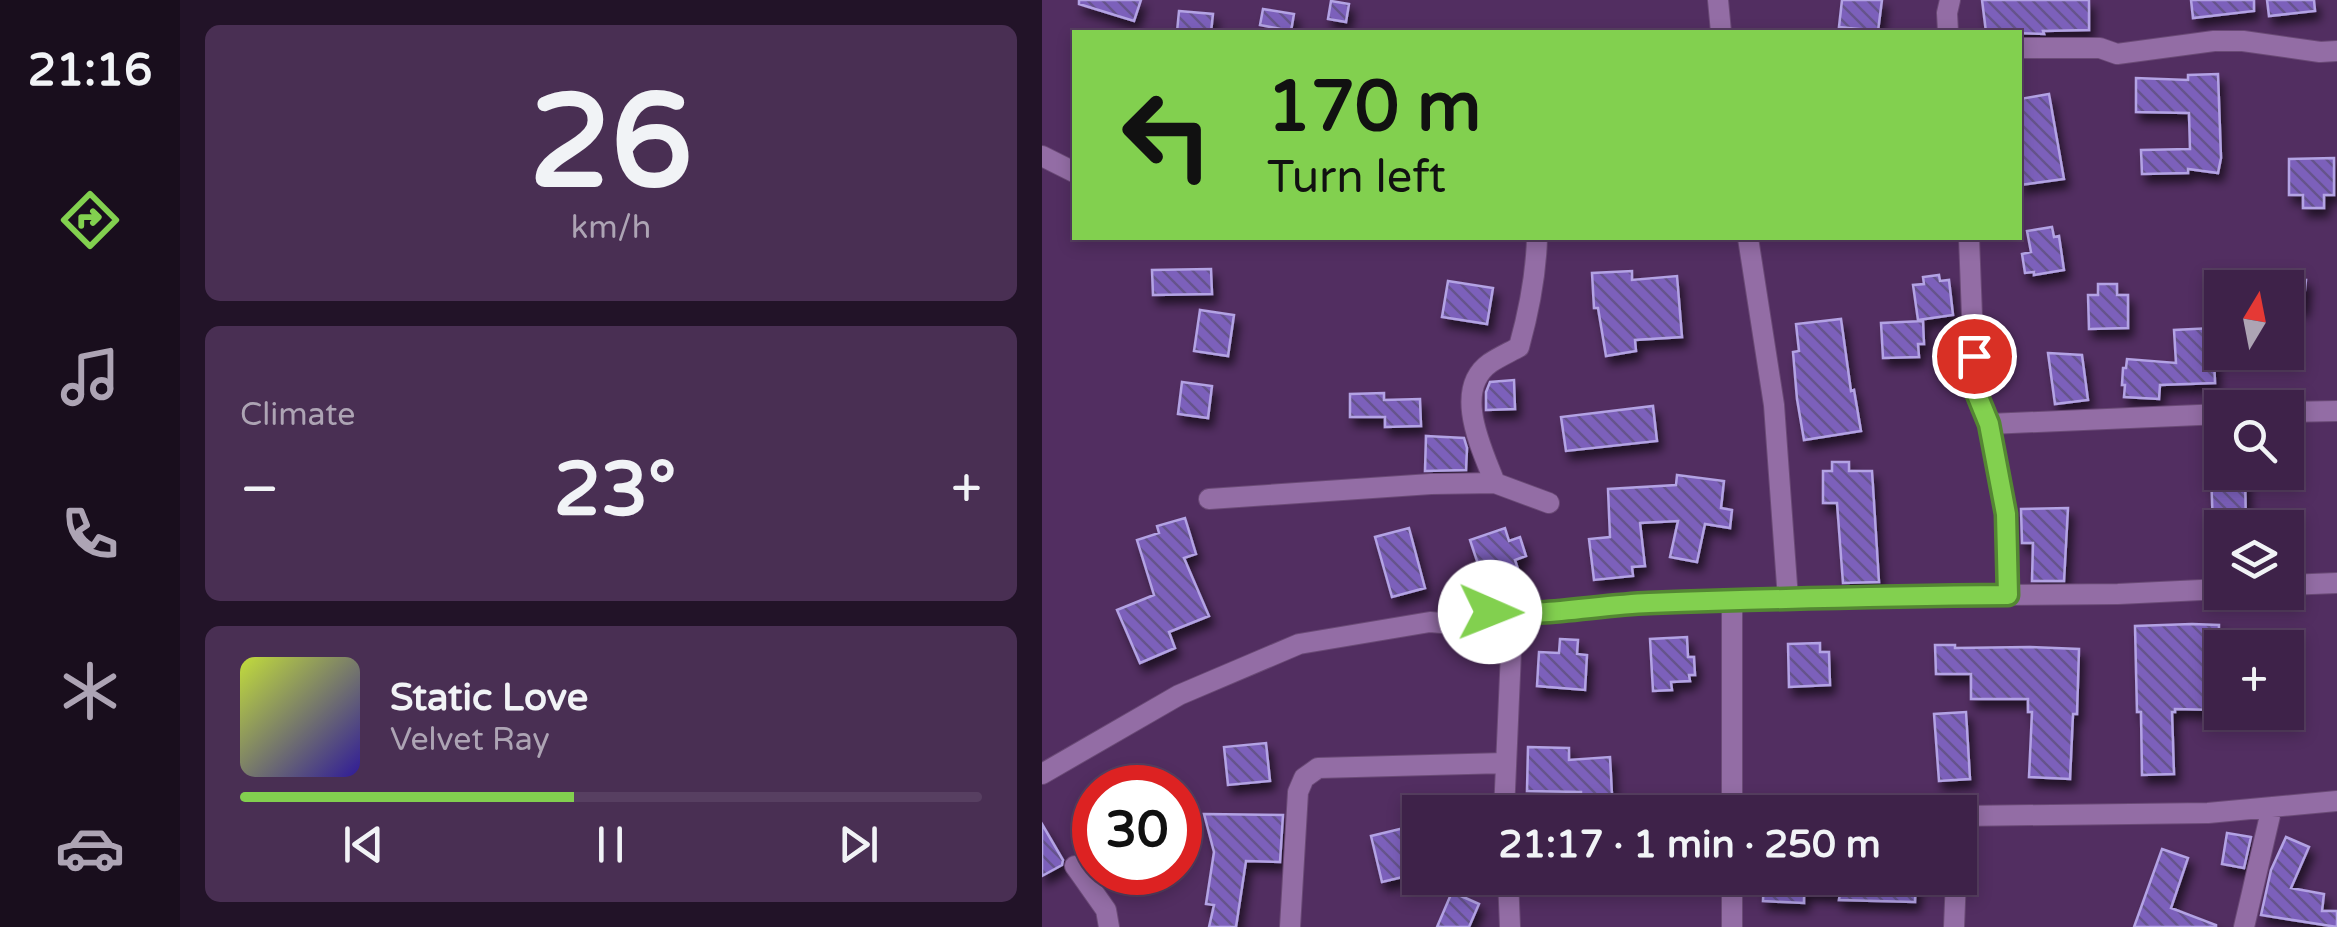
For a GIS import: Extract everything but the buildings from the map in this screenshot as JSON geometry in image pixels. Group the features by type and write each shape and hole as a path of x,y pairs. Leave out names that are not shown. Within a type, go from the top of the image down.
{"street":[{"path":"1718,0 1722,30"},
{"path":"1948,30 1950,0"},
{"path":"2022,48 2100,48 2117,54 2243,41 2336,51"},
{"path":"1042,156 1072,171"},
{"path":"1494,483 1471,417 1474,384 1487,364 1519,347 1538,240"},
{"path":"1748,240 1774,405 1788,599"},
{"path":"1969,240 1976,392 1989,424 2006,514 2008,595"},
{"path":"2304,412 2336,412"},
{"path":"1989,424 2204,415"},
{"path":"1210,499 1494,483 1548,502"},
{"path":"2304,584 2336,583"},
{"path":"1459,609 1520,615 1614,605 2204,590"},
{"path":"1732,601 1732,795"},
{"path":"1042,774 1178,695 1298,644 1430,622 1512,629 1504,795"},
{"path":"1290,927 1298,792 1304,778 1318,768 1505,764"},
{"path":"1977,816 2208,813 2336,800"},
{"path":"2244,927 2272,807"},
{"path":"1095,895 1106,910 1109,927"},
{"path":"1509,895 1510,927"},
{"path":"1732,895 1732,927"},
{"path":"1954,927 1955,895"}],"route":[{"path":"1490,612 1520,615 1614,605 2008,595 2006,514 1989,424 1976,392 1974,356"}]}
